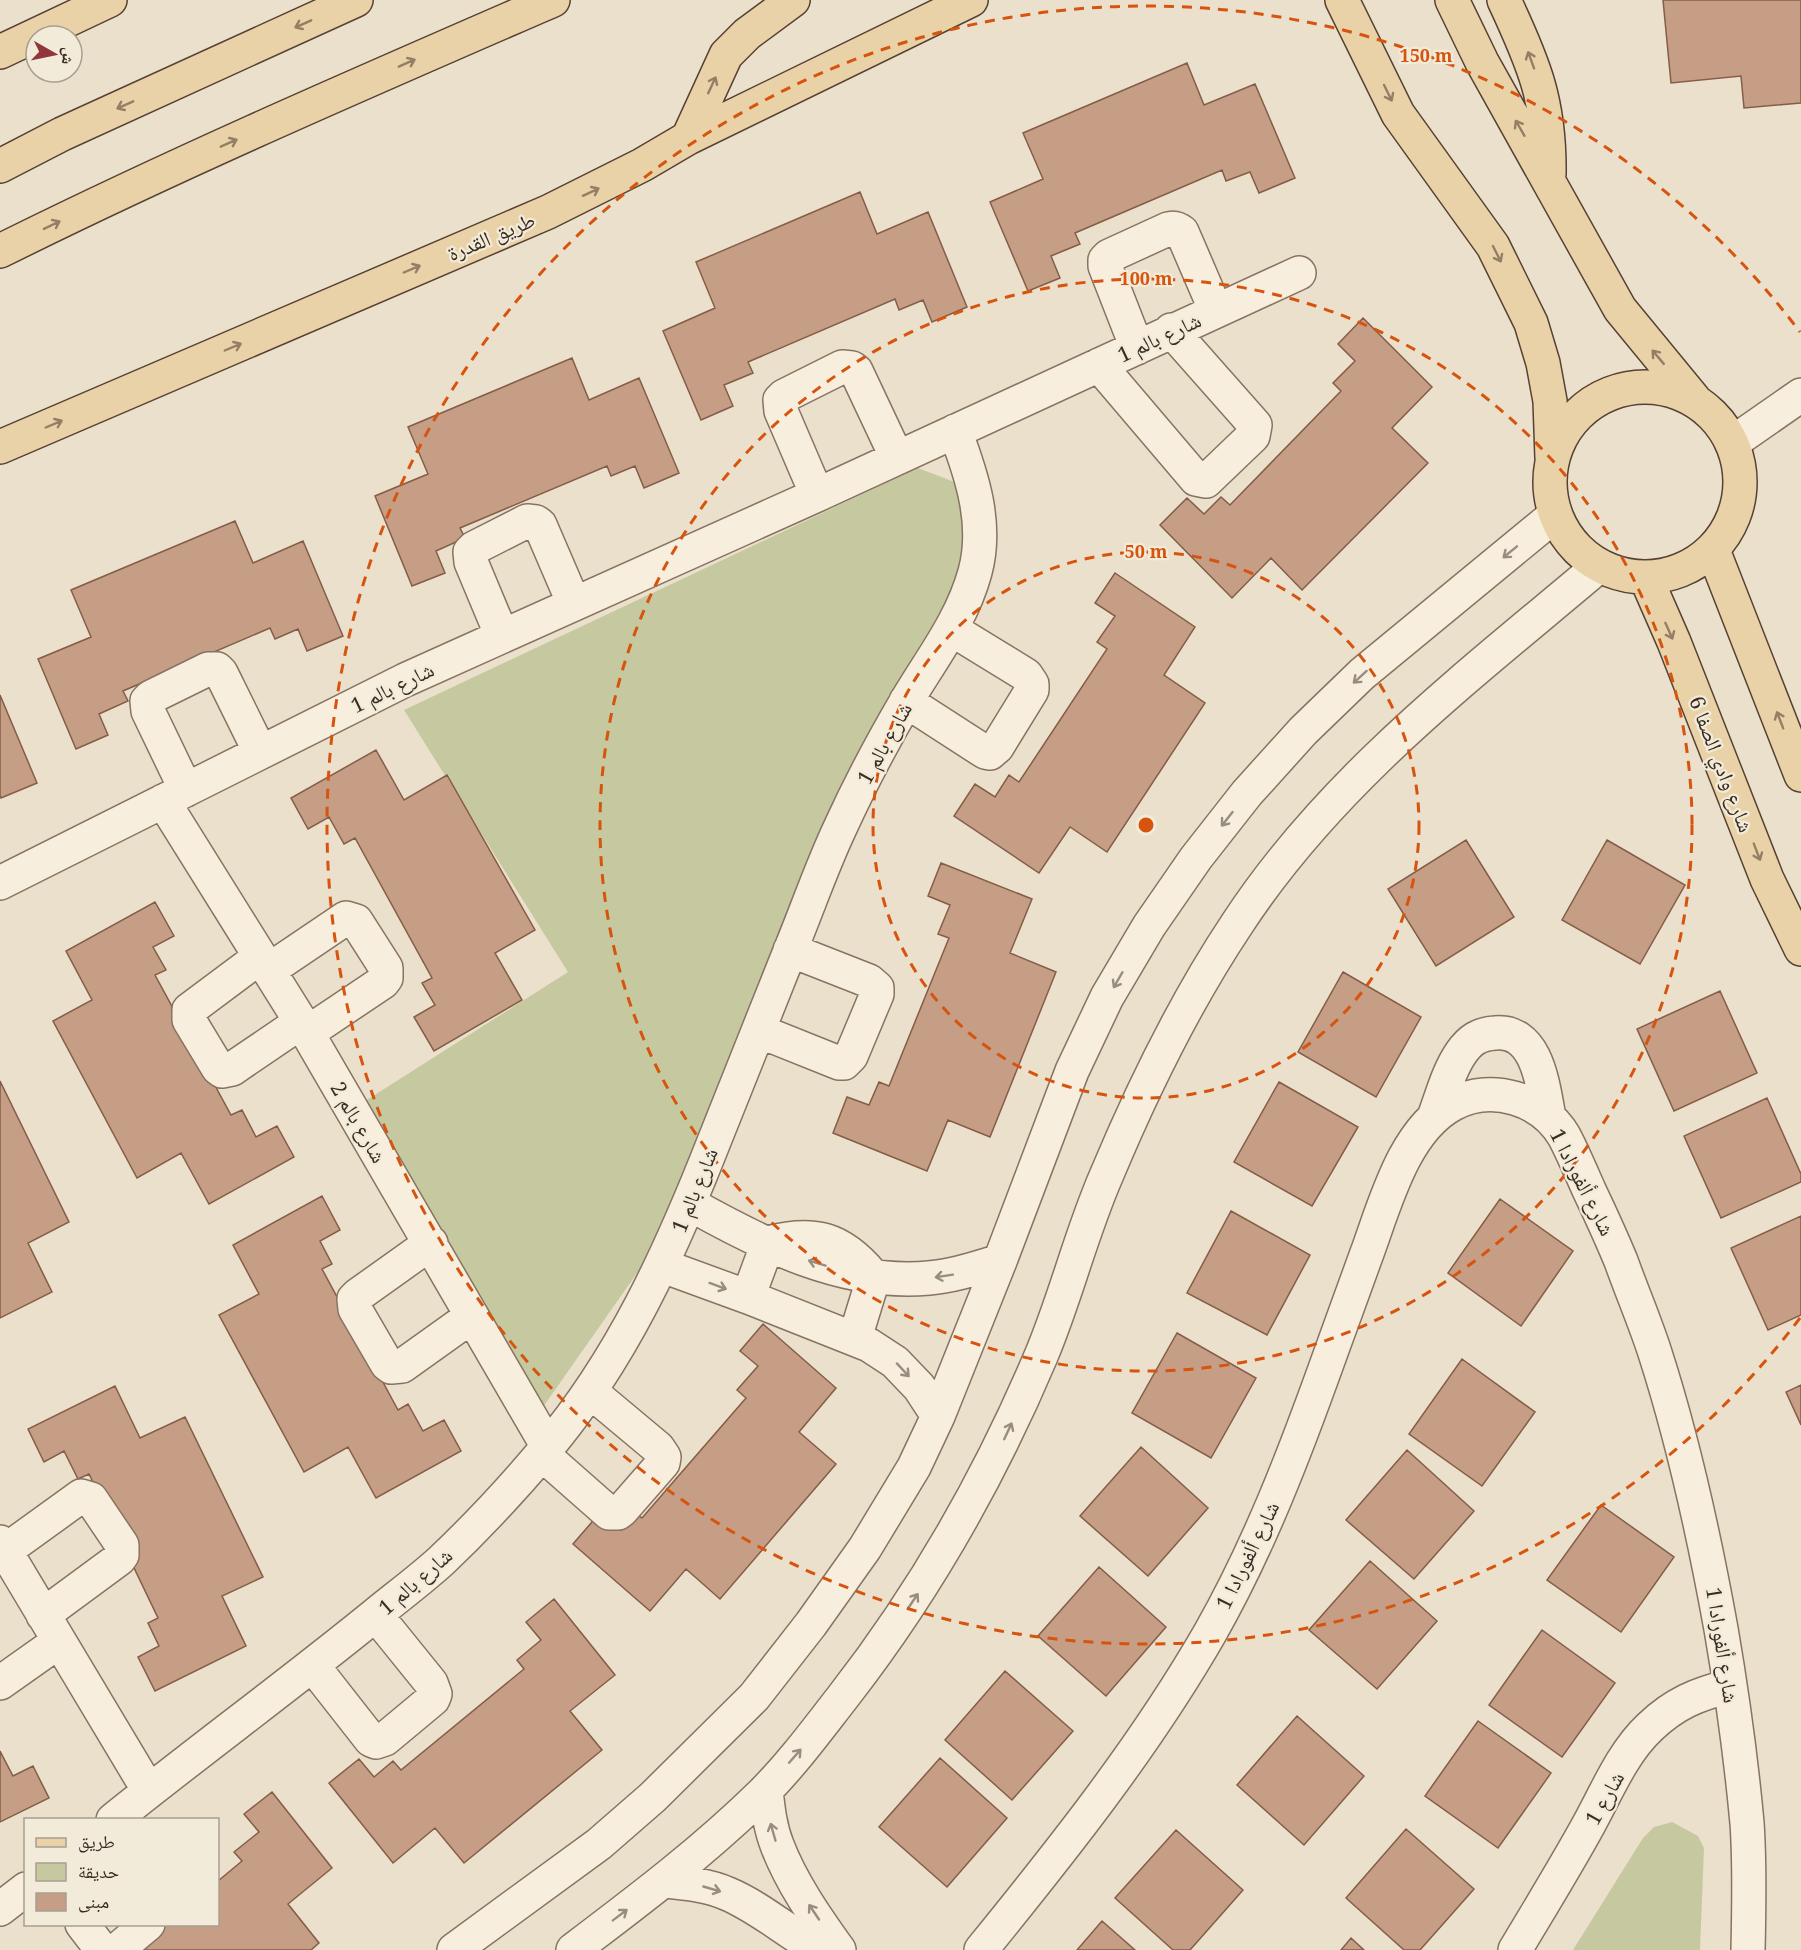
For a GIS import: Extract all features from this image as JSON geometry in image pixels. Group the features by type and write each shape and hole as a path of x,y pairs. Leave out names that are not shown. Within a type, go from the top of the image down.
{"main road":[{"path":"0,52 110,0"},
{"path":"0,166 72,129 356,0"},
{"path":"0,251 144,181 553,0"},
{"path":"688,138 726,55 747,34 793,0"},
{"name":"طريق القدرة","path":"0,447 548,212 642,165 688,138 971,0"},
{"path":"1318,0 1362,40"},
{"path":"1341,0 1398,114 1493,246 1531,323 1543,363 1550,401 1552,462 1550,489 1555,515 1563,531 1585,556 1599,566 1622,575 1661,577 1689,567 1713,550 1730,526 1739,499 1740,471 1732,442 1722,425 1696,401 1620,309 1482,62 1452,0"},
{"path":"1504,0 1527,49 1538,80 1549,145 1549,179"},
{"path":"1552,462 1560,439 1574,418 1594,402 1617,391 1642,386 1667,389 1696,401"},
{"path":"1713,550 1801,774"},
{"name":"شارع وادي الصفا 6","path":"1646,578 1674,642 1767,879 1801,948"}],"street":[{"path":"1137,348 1105,266 1105,260 1109,256 1173,227 1178,229 1182,232 1216,311"},
{"name":"شارع بالم 1","path":"0,883 405,680 817,495 1299,273"},
{"path":"1099,365 1196,479 1206,481 1253,436 1255,426 1171,330"},
{"path":"817,495 781,411 780,400 842,367 856,371 897,458"},
{"path":"1732,442 1801,395"},
{"name":"شارع بالم 1","path":"115,1818 313,1666 439,1563 493,1510 545,1450 591,1392 630,1329 663,1266 690,1204 839,831 906,701 963,609 977,567 980,544 976,499 966,460 955,431"},
{"path":"454,1950 599,1844 662,1789 754,1697 811,1624 866,1548 914,1467 938,1416 1000,1261 1072,1071 1107,997 1149,926 1196,858 1247,793 1303,731 1362,675 1555,515"},
{"path":"502,636 471,562 470,552 531,520 540,525 574,604"},
{"path":"573,1950 664,1881 766,1790 863,1671 915,1597 963,1518 1005,1437 1043,1352 1106,1176 1174,1030 1205,974 1239,920 1277,868 1362,772 1425,713 1599,566"},
{"path":"906,701 985,752 994,751 997,747 1032,690 1032,684 1026,675 951,630"},
{"name":"شارع بالم 2","path":"260,752 217,669 208,669 147,701 148,711 175,796 264,963 431,1244 545,1450 609,1513 614,1514 622,1510 663,1463 664,1457 658,1448 591,1392"},
{"path":"346,918 356,921 386,968 386,978 383,982 232,1069 222,1071 189,1020 189,1010 264,963 346,918"},
{"path":"759,1031 844,1063 851,1056 877,994 877,988 869,981 790,950"},
{"name":"شارع ألفورادا 1","path":"1434,1118 1453,1067 1461,1053 1472,1039 1484,1034 1500,1032 1516,1037 1528,1047 1536,1061 1549,1117"},
{"name":"شارع ألفورادا 1","path":"981,1950 1066,1845 1154,1723 1210,1632 1262,1532 1302,1433 1394,1180 1418,1137 1434,1118 1455,1103 1479,1095 1504,1095 1528,1103 1549,1117 1563,1134 1613,1242 1654,1348 1688,1463 1711,1575 1730,1686 1747,1828 1748,1950"},
{"path":"690,1204 728,1225 799,1257 888,1279 928,1278 965,1272 1000,1261"},
{"path":"748,1297 768,1243"},
{"path":"431,1244 358,1295 354,1299 355,1309 387,1364 392,1367 402,1366 472,1316"},
{"path":"663,1266 869,1345 896,1362 919,1387 938,1416"},
{"path":"855,1338 874,1276"},
{"path":"0,1683 51,1628 122,1555 122,1545 91,1499 81,1496 6,1563 51,1628 149,1791"},
{"path":"313,1666 371,1740 376,1742 385,1739 433,1700 435,1694 431,1683 376,1614"},
{"name":"شارع 1","path":"1515,1950 1570,1859 1629,1753 1648,1728 1672,1708 1701,1693 1730,1686"},
{"path":"766,1790 777,1846 809,1905 839,1950"},
{"path":"756,1908 790,1872"},
{"path":"664,1881 696,1884 727,1893 756,1908 820,1950"},
{"path":"0,1909 24,1891"},
{"path":"84,1926 102,1950"},
{"path":"117,1950 146,1926"}],"green space":[{"path":"918,468 965,486 963,575 715,1096 649,1256 543,1407 362,1103 568,972 404,710"},
{"path":"1672,1822 1698,1836 1704,1848 1700,1950 1573,1950 1643,1838 1654,1827"}],"building":[{"path":"1663,0 1801,0 1801,103 1744,108 1741,76 1671,83"},
{"path":"1187,63 1204,105 1255,84 1295,178 1259,193 1250,172 1226,181 1222,170 1075,233 1080,244 1051,256 1060,278 1028,291 990,202 1043,179 1023,133"},
{"path":"860,192 877,234 928,212 967,307 932,322 923,300 899,310 895,299 748,362 753,373 724,385 733,406 701,420 663,331 715,308 696,262"},
{"path":"1363,318 1432,387 1392,428 1428,463 1302,590 1271,558 1232,598 1160,525 1187,498 1204,514 1221,497 1230,505 1341,391 1333,383 1355,361 1338,344"},
{"path":"572,358 589,400 639,378 679,473 644,488 635,466 611,476 607,466 460,528 465,538 436,551 445,573 412,586 375,496 428,474 408,427"},
{"path":"235,521 253,563 303,541 343,636 307,651 298,629 275,639 270,628 123,691 128,701 99,714 108,735 76,749 38,659 91,637 71,590"},
{"path":"1115,573 1195,627 1164,675 1205,703 1107,852 1070,827 1039,873 954,816 975,784 995,797 1009,775 1019,782 1107,649 1097,642 1115,616 1095,603"},
{"path":"0,695 37,783 1,798 0,795"},
{"path":"376,750 404,800 447,775 535,930 495,953 522,1000 434,1051 414,1017 435,1005 422,983 432,978 355,838 344,844 329,817 308,829 291,798"},
{"path":"1466,840 1514,917 1436,966 1388,889"},
{"path":"1607,840 1685,885 1640,964 1562,920"},
{"path":"941,863 1032,899 1010,953 1056,972 990,1137 948,1120 927,1171 833,1133 847,1097 869,1105 879,1082 889,1086 949,938 938,934 950,905 928,896"},
{"path":"155,902 174,936 153,947 166,970 155,975 231,1115 242,1110 256,1137 277,1126 294,1157 209,1204 181,1153 137,1178 53,1021 92,1000 66,951"},
{"path":"1343,972 1421,1017 1376,1097 1298,1052"},
{"path":"1720,991 1757,1073 1674,1111 1637,1029"},
{"path":"0,1081 69,1222 28,1243 52,1292 0,1318"},
{"path":"1279,1082 1358,1127 1312,1206 1234,1162"},
{"path":"1767,1098 1801,1174 1801,1182 1721,1218 1684,1136"},
{"path":"322,1196 340,1230 320,1241 332,1264 322,1269 398,1410 408,1404 423,1431 444,1420 461,1451 376,1498 348,1447 304,1472 219,1315 259,1294 233,1245"},
{"path":"1500,1199 1573,1251 1521,1326 1448,1273"},
{"path":"1231,1211 1310,1255 1267,1335 1187,1293"},
{"path":"1801,1216 1801,1315 1768,1330 1731,1248"},
{"path":"763,1324 836,1388 799,1432 836,1464 720,1599 686,1569 650,1611 573,1544 598,1515 616,1530 633,1511 642,1518 746,1398 737,1390 758,1366 740,1351"},
{"path":"1177,1333 1256,1378 1211,1458 1132,1413"},
{"path":"1462,1359 1535,1412 1482,1486 1409,1434"},
{"path":"1801,1385 1801,1425 1786,1392"},
{"path":"115,1386 140,1438 185,1417 263,1577 222,1596 246,1646 155,1691 138,1657 159,1646 148,1623 158,1618 89,1474 78,1479 64,1451 44,1462 28,1429"},
{"path":"1141,1447 1208,1508 1148,1576 1080,1516"},
{"path":"1407,1450 1474,1511 1414,1579 1346,1520"},
{"path":"1601,1505 1674,1557 1621,1632 1547,1580"},
{"path":"1370,1561 1437,1621 1377,1689 1309,1630"},
{"path":"1099,1567 1166,1627 1106,1696 1038,1636"},
{"path":"554,1599 615,1675 570,1711 602,1750 464,1863 435,1828 393,1863 329,1783 359,1759 374,1777 393,1761 401,1770 524,1669 517,1660 541,1640 526,1622"},
{"path":"1542,1630 1615,1683 1562,1757 1489,1705"},
{"path":"1005,1671 1073,1731 1012,1800 945,1740"},
{"path":"1297,1716 1364,1776 1304,1845 1237,1785"},
{"path":"1478,1721 1551,1773 1498,1848 1425,1796"},
{"path":"0,1751 13,1776 33,1766 49,1798 0,1822"},
{"path":"940,1758 1007,1818 947,1887 879,1827"},
{"path":"272,1792 332,1868 288,1904 319,1943 311,1950 133,1950 162,1926 219,1926 219,1880 242,1861 234,1852 259,1832 244,1814"},
{"path":"1406,1829 1474,1889 1420,1950 1404,1950 1346,1898"},
{"path":"1176,1830 1243,1890 1190,1950 1173,1950 1115,1898"},
{"path":"1102,1921 1135,1950 1077,1950"},
{"path":"1351,1938 1364,1950 1341,1950"}]}
